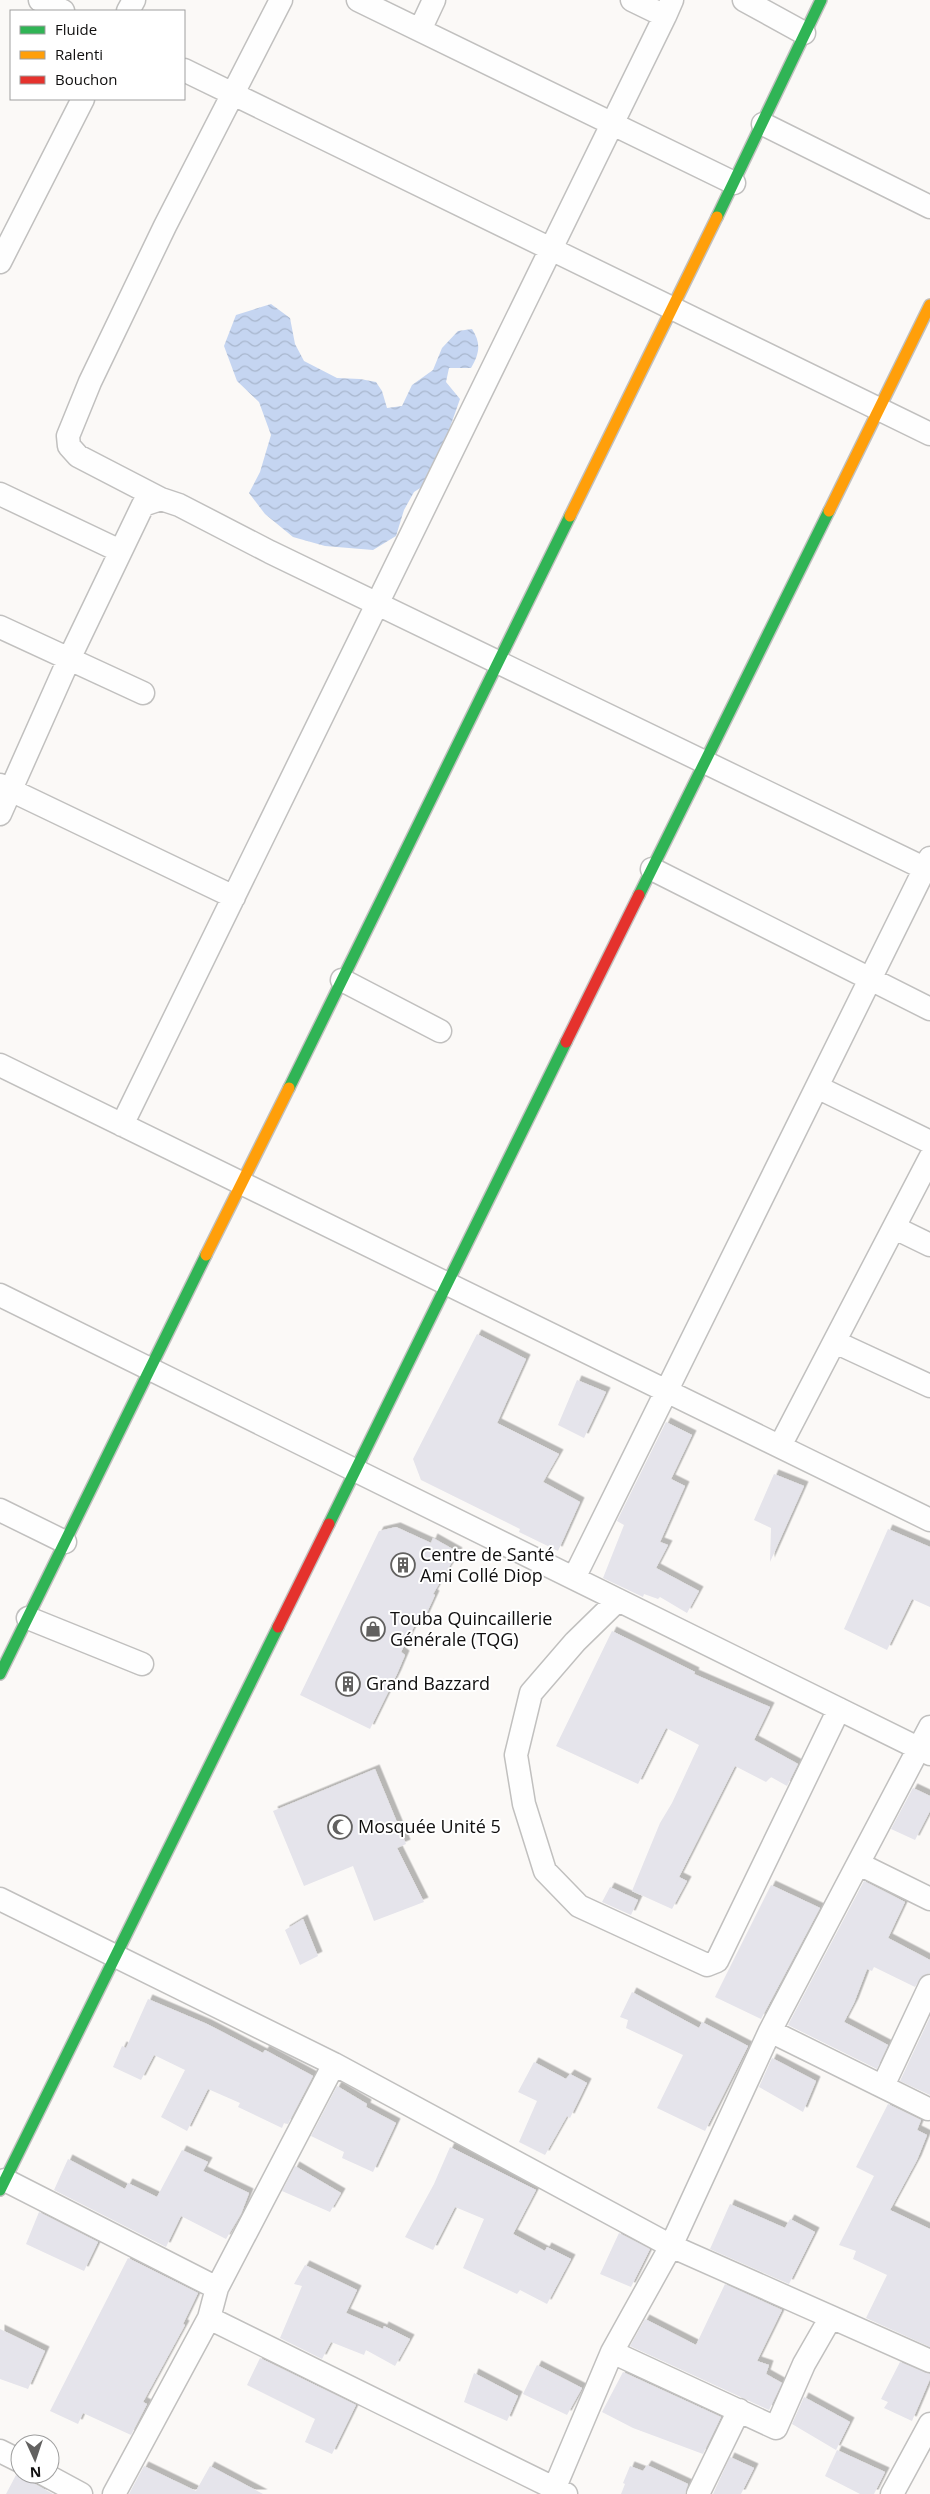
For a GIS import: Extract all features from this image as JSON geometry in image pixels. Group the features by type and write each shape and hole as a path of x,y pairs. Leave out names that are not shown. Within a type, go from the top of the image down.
{"street":[{"path":"40,0 61,10"},
{"path":"280,0 161,235 90,382 68,436 69,446 78,456 161,499 179,505 377,604 704,762 928,866 870,979 574,1578"},
{"path":"358,0 734,183"},
{"path":"420,30 434,0"},
{"path":"122,1125 668,8 632,0"},
{"path":"744,0 804,33"},
{"path":"0,1674 673,308 821,0"},
{"path":"185,70 930,434"},
{"path":"0,262 83,100"},
{"path":"763,124 930,207"},
{"path":"217,2288 3,2185 930,305"},
{"path":"0,494 120,551"},
{"path":"0,814 6,788 143,506 161,499"},
{"path":"0,627 143,693"},
{"path":"6,788 234,896"},
{"path":"652,869 930,1009"},
{"path":"342,980 440,1031"},
{"path":"0,1065 930,1520"},
{"path":"817,1087 930,1142"},
{"path":"780,1446 930,1158"},
{"path":"895,1228 930,1245"},
{"path":"0,1295 925,1751"},
{"path":"835,1342 930,1386"},
{"path":"0,1510 65,1542"},
{"path":"618,1600 575,1642 531,1693 516,1755 524,1804 545,1872 579,1906 634,1930 696,1961 707,1965 717,1961 839,1709"},
{"path":"28,1618 142,1664"},
{"path":"209,2318 558,2492 612,2352 671,2246 770,2032 859,1864 925,1751 930,1727"},
{"path":"859,1864 930,1899"},
{"path":"0,1899 334,2064 671,2246 930,2361"},
{"path":"883,2086 930,1986"},
{"path":"770,2032 928,2109"},
{"path":"114,2494 209,2318 217,2288 334,2064"},
{"path":"612,2352 776,2428 804,2364 831,2317"},
{"path":"698,2494 739,2410"},
{"path":"892,2494 930,2424"},
{"path":"60,2483 81,2494"}],"water":[{"path":"271,304 290,318 295,344 304,361 337,378 376,382 382,391 387,408 402,406 412,385 433,370 442,348 458,331 472,329 477,339 478,353 471,368 449,368 446,382 460,399 431,481 414,492 404,510 396,536 373,550 325,546 293,537 265,514 249,493 260,472 271,435 259,402 237,381 224,346 236,315"}],"building":[{"path":"477,1334 526,1359 497,1423 559,1454 543,1482 580,1502 558,1551 519,1532 520,1529 421,1480 413,1459"},
{"path":"577,1380 606,1392 584,1438 558,1425"},
{"path":"666,1422 692,1435 671,1479 685,1486 660,1542 668,1545 656,1568 699,1591 687,1613 660,1597 658,1599 644,1594 643,1597 603,1578 624,1525 617,1521"},
{"path":"774,1474 804,1486 770,1562 771,1528 754,1520"},
{"path":"396,1527 431,1543 433,1538 458,1552 433,1594 435,1595 424,1619 419,1617 401,1652 405,1655 370,1729 300,1695 379,1531"},
{"path":"888,1529 930,1547 930,1607 912,1599 887,1650 844,1629"},
{"path":"612,1631 695,1672 694,1674 770,1707 754,1740 798,1764 787,1786 771,1777 766,1782 735,1766 679,1877 687,1881 672,1909 632,1891 660,1823 672,1803 699,1745 666,1728 638,1784 556,1746"},
{"name":"Mosquée Unité 5","path":"375,1769 406,1844 397,1848 424,1902 374,1921 353,1866 304,1886 273,1811"},
{"path":"913,1788 930,1796 930,1811 915,1840 891,1829"},
{"path":"864,1881 905,1902 888,1938 930,1960 930,1973 922,1976 915,1987 874,1967 872,1971 867,1969 854,2003 844,2022 888,2045 877,2069 788,2025"},
{"path":"771,1885 820,1908 761,2019 715,1997"},
{"path":"610,1887 638,1900 631,1915 602,1902"},
{"path":"303,1919 318,1956 300,1965 285,1930"},
{"path":"632,1992 699,2028 702,2022 748,2046 705,2131 657,2108 683,2055 626,2028 628,2020 620,2017"},
{"path":"148,1999 207,2024 263,2053 265,2050 313,2076 288,2124 284,2123 282,2128 238,2107 240,2103 208,2089 187,2131 161,2117 185,2070 154,2055 141,2080 113,2067 122,2046 126,2048"},
{"path":"930,2017 930,2095 900,2081"},
{"path":"772,2058 816,2081 803,2112 759,2087"},
{"path":"534,2062 566,2079 570,2074 587,2083 570,2118 567,2116 545,2155 519,2142 537,2101 518,2092"},
{"path":"337,2086 367,2104 366,2107 396,2123 373,2172 342,2158 344,2152 311,2136"},
{"path":"888,2104 921,2120 917,2130 927,2135 917,2160 890,2210 930,2229 930,2347 866,2318 887,2275 853,2259 856,2251 839,2245 874,2176 856,2167"},
{"path":"450,2147 536,2190 513,2234 545,2251 547,2247 571,2259 547,2304 520,2290 517,2294 463,2268 484,2219 455,2207 433,2250 405,2237 434,2184"},
{"path":"182,2150 208,2162 203,2171 249,2193 241,2214 226,2239 181,2216 166,2247 54,2190 68,2159 125,2189 128,2183 157,2197"},
{"path":"295,2166 341,2193 330,2212 282,2191"},
{"path":"730,2204 785,2228 790,2219 815,2232 789,2284 710,2249"},
{"path":"39,2212 98,2242 84,2271 26,2244"},
{"path":"619,2233 650,2249 631,2287 600,2274"},
{"path":"128,2258 198,2293 183,2324 185,2325 143,2402 147,2404 131,2435 83,2413 78,2424 50,2411"},
{"path":"305,2265 357,2290 346,2313 383,2329 384,2326 410,2339 395,2366 366,2350 364,2355 331,2342 322,2359 280,2338 302,2286 294,2284"},
{"path":"725,2284 782,2310 757,2361 769,2365 766,2374 782,2383 769,2410 630,2346 645,2319 696,2345"},
{"path":"0,2329 45,2351 28,2389 0,2379"},
{"path":"260,2358 356,2405 332,2454 305,2442 315,2419 247,2385"},
{"path":"900,2362 930,2374 930,2379 912,2421 884,2408 888,2402 881,2399"},
{"path":"537,2365 582,2388 567,2415 523,2394"},
{"path":"623,2372 721,2417 703,2454 633,2428 602,2412"},
{"path":"474,2373 518,2396 507,2421 464,2402"},
{"path":"804,2397 850,2422 836,2450 792,2424"},
{"path":"837,2450 885,2472 874,2494 860,2494 825,2476"},
{"path":"730,2457 754,2468 741,2494 713,2494"},
{"path":"647,2465 688,2484 685,2494 621,2494 630,2466 643,2471"},
{"path":"144,2466 196,2491 210,2466 263,2494 129,2494"},
{"path":"11,2484 35,2484 53,2494 6,2494"}],"traffic: fast":[{"path":"717,217 821,0"},
{"path":"639,895 829,511"},
{"path":"289,1088 570,516"},
{"path":"329,1524 566,1042"},
{"path":"0,1674 206,1255"},
{"path":"0,2190 278,1627"}],"traffic: slow":[{"path":"570,516 717,217"},
{"path":"829,511 930,305"},
{"path":"206,1255 289,1088"}],"traffic: jam":[{"path":"566,1042 639,895"},
{"path":"278,1627 329,1524"}],"place":[{"name":"Centre de Santé Ami Collé Diop","path":"403,1565"},
{"name":"Touba Quincaillerie Générale (TQG)","path":"373,1629"},
{"name":"Grand Bazzard","path":"348,1684"},
{"name":"Mosquée Unité 5","path":"340,1827"}]}
